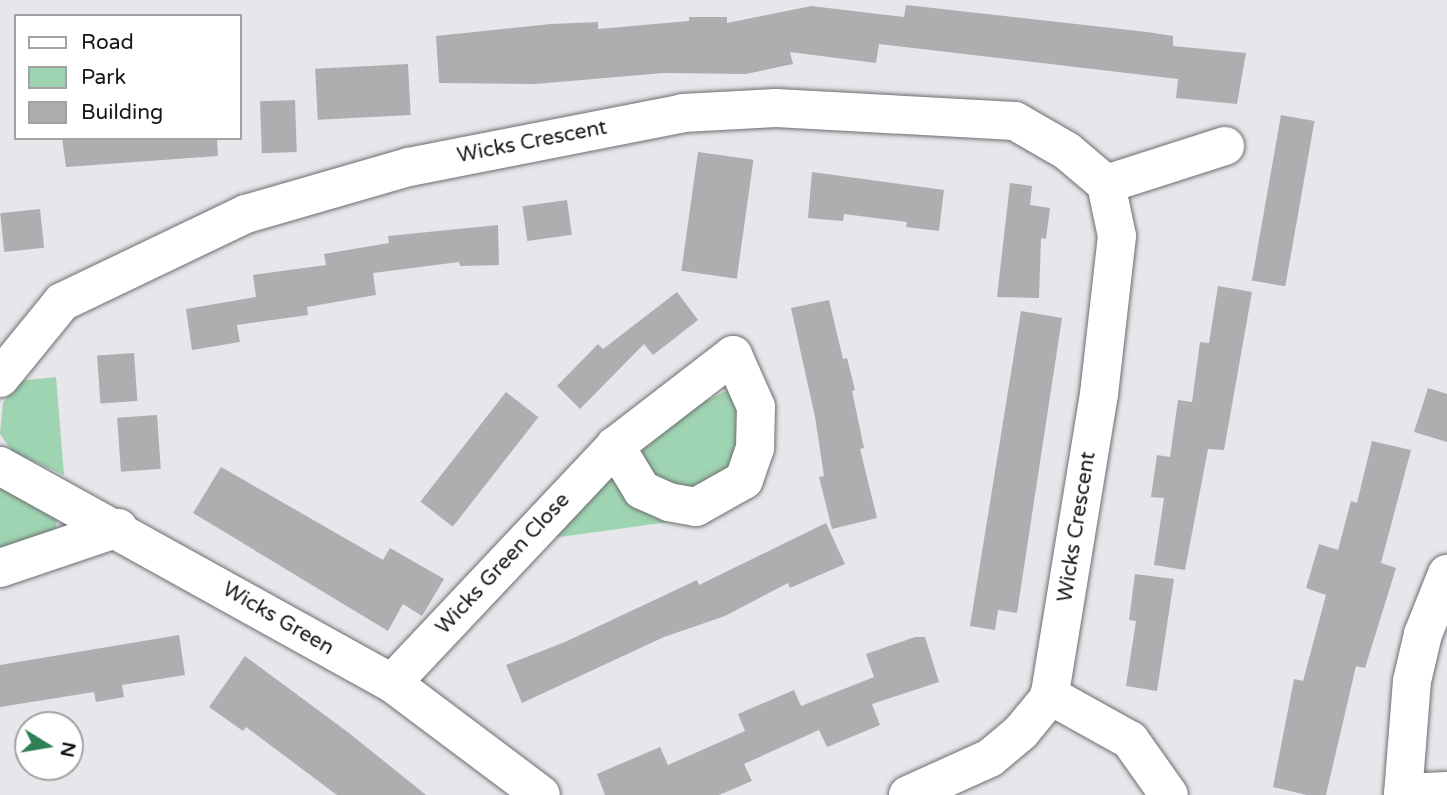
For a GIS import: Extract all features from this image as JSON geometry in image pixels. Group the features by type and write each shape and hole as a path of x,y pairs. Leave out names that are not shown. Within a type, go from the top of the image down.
{"street":[{"name":"Wicks Crescent","path":"0,378 62,302 246,214 409,167 682,113 776,108 1015,121 1067,152 1106,184 1116,250 1099,394 1049,695 1021,732 990,758 908,795"},
{"path":"1106,184 1226,146"},
{"name":"Wicks Green Close","path":"392,683 615,446"},
{"name":"Wicks Green","path":"0,466 118,528 392,683 541,795"},
{"path":"0,568 118,528"},
{"path":"1447,574 1423,634 1412,681 1403,794 1447,791"},
{"path":"1049,695 1130,740 1169,795"}],"green space":[{"path":"56,377 64,475 13,452 0,434 3,403 18,381"},
{"path":"730,389 744,417 735,461 676,521 538,540 678,415"},
{"path":"0,484 57,516 56,531 0,552"}],"building":[{"path":"906,5 1147,32 1173,36 1173,46 1246,53 1237,104 1176,98 1178,79 879,44 876,63 790,52 793,64 746,74 664,73 535,84 439,83 436,36 551,24 598,22 598,29 689,21 689,17 727,17 727,23 811,6 904,17"},
{"path":"408,64 411,115 318,120 315,69"},
{"path":"295,100 297,152 262,153 260,101"},
{"path":"1281,115 1314,121 1285,286 1252,280"},
{"path":"62,140 217,140 218,156 66,167"},
{"path":"698,152 753,160 737,279 681,271"},
{"path":"812,172 944,190 939,231 906,227 907,222 844,214 843,221 808,218"},
{"path":"1010,183 1032,186 1030,205 1050,208 1046,239 1041,238 1039,298 997,297"},
{"path":"567,200 572,235 527,241 522,206"},
{"path":"40,209 44,248 4,252 0,213"},
{"path":"498,225 499,265 460,266 459,262 373,273 376,295 307,307 308,315 237,325 240,342 192,350 186,309 256,297 253,275 326,265 324,254 389,243 388,236"},
{"path":"1218,286 1252,292 1224,450 1208,449 1185,570 1154,565 1164,498 1151,497 1157,455 1170,457 1178,400 1192,402 1200,342 1209,343"},
{"path":"677,292 698,320 653,355 644,344 580,409 557,386 598,344 603,349"},
{"path":"829,300 843,359 847,358 855,390 852,391 864,448 860,449 877,518 832,529 819,477 824,476 815,417 791,308"},
{"path":"1021,311 1062,318 1017,613 998,610 995,630 970,626"},
{"path":"134,353 137,401 100,403 97,356"},
{"path":"1428,388 1447,394 1447,442 1414,432"},
{"path":"506,392 538,417 453,527 420,502"},
{"path":"157,415 161,469 121,472 117,418"},
{"path":"1372,441 1411,450 1381,563 1396,568 1365,668 1356,666 1326,795 1307,795 1273,787 1294,679 1303,681 1326,595 1306,588 1319,544 1338,550 1351,501 1357,503"},
{"path":"221,467 383,560 390,548 444,579 422,616 403,604 388,631 193,513"},
{"path":"826,523 845,564 790,588 788,583 725,616 664,637 522,703 506,665 565,642 697,580 699,585"},
{"path":"1135,574 1174,579 1157,691 1126,686 1136,621 1129,620"},
{"path":"179,635 185,675 122,685 124,697 96,702 94,692 0,707 0,665"},
{"path":"915,637 925,637 939,682 872,704 880,725 827,747 819,730 744,764 752,781 719,795 605,795 597,774 660,747 668,765 745,731 738,714 794,690 801,706 874,677 866,654"},
{"path":"245,656 349,733 426,795 337,795 246,727 243,731 209,707"}]}
